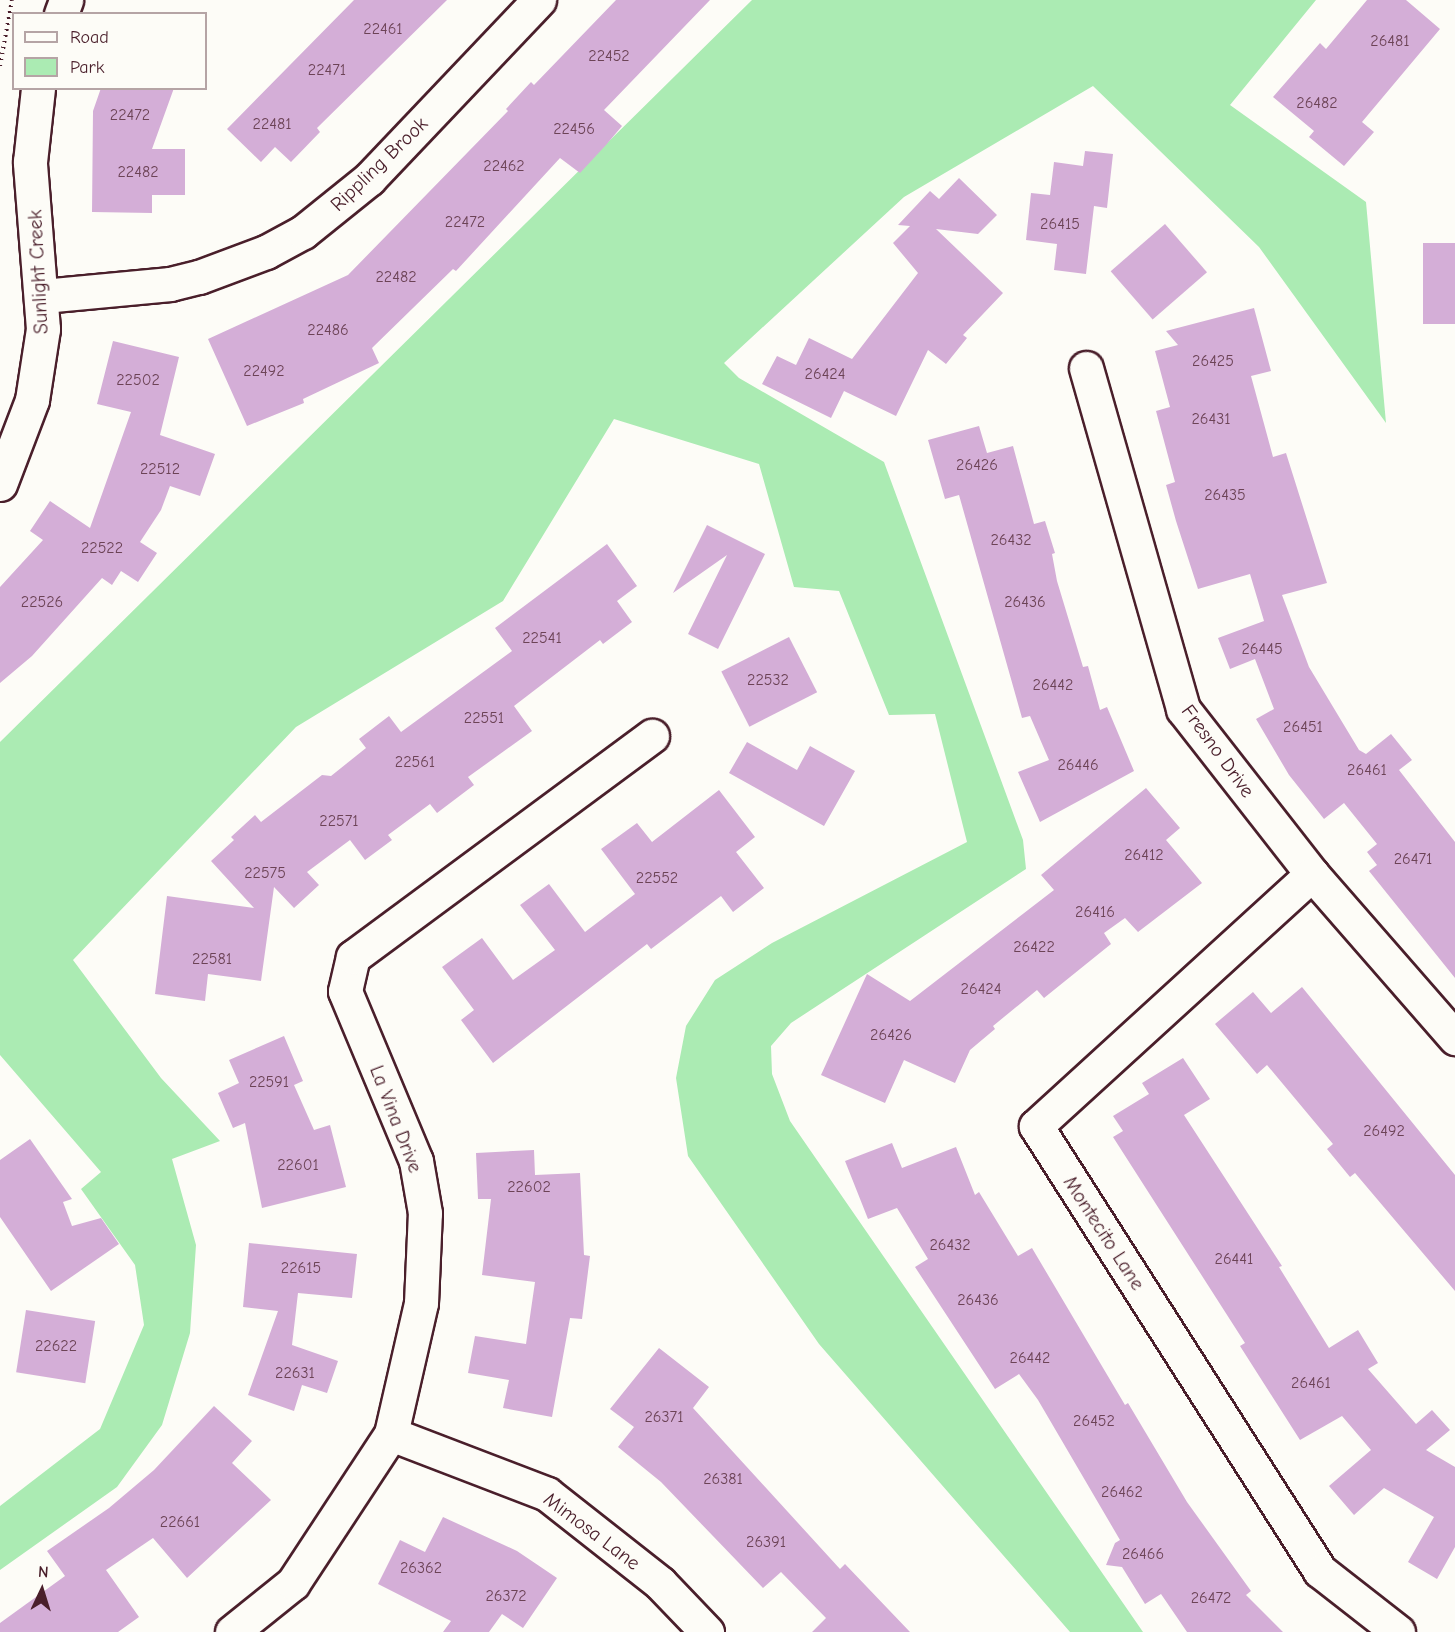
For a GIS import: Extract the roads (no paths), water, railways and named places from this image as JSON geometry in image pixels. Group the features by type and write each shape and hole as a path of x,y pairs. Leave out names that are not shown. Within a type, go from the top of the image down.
{"street":[{"name":"Rippling Brook","path":"43,296 170,284 199,277 266,252 303,232 369,179 539,0"},
{"name":"Sunlight Creek","path":"0,484 32,400 43,329 43,296 30,162 38,90"},
{"name":"Fresno Drive","path":"1086,368 1183,709 1312,874 1455,1038"},
{"name":"La Vina Drive","path":"232,1632 293,1583 391,1434 421,1303 425,1213 416,1161 345,991 353,957 652,736"},
{"name":"Montecito Lane","path":"1312,874 1036,1126 1320,1571 1398,1632"},
{"name":"Mimosa Lane","path":"391,1434 546,1494 660,1583 708,1632"}]}
